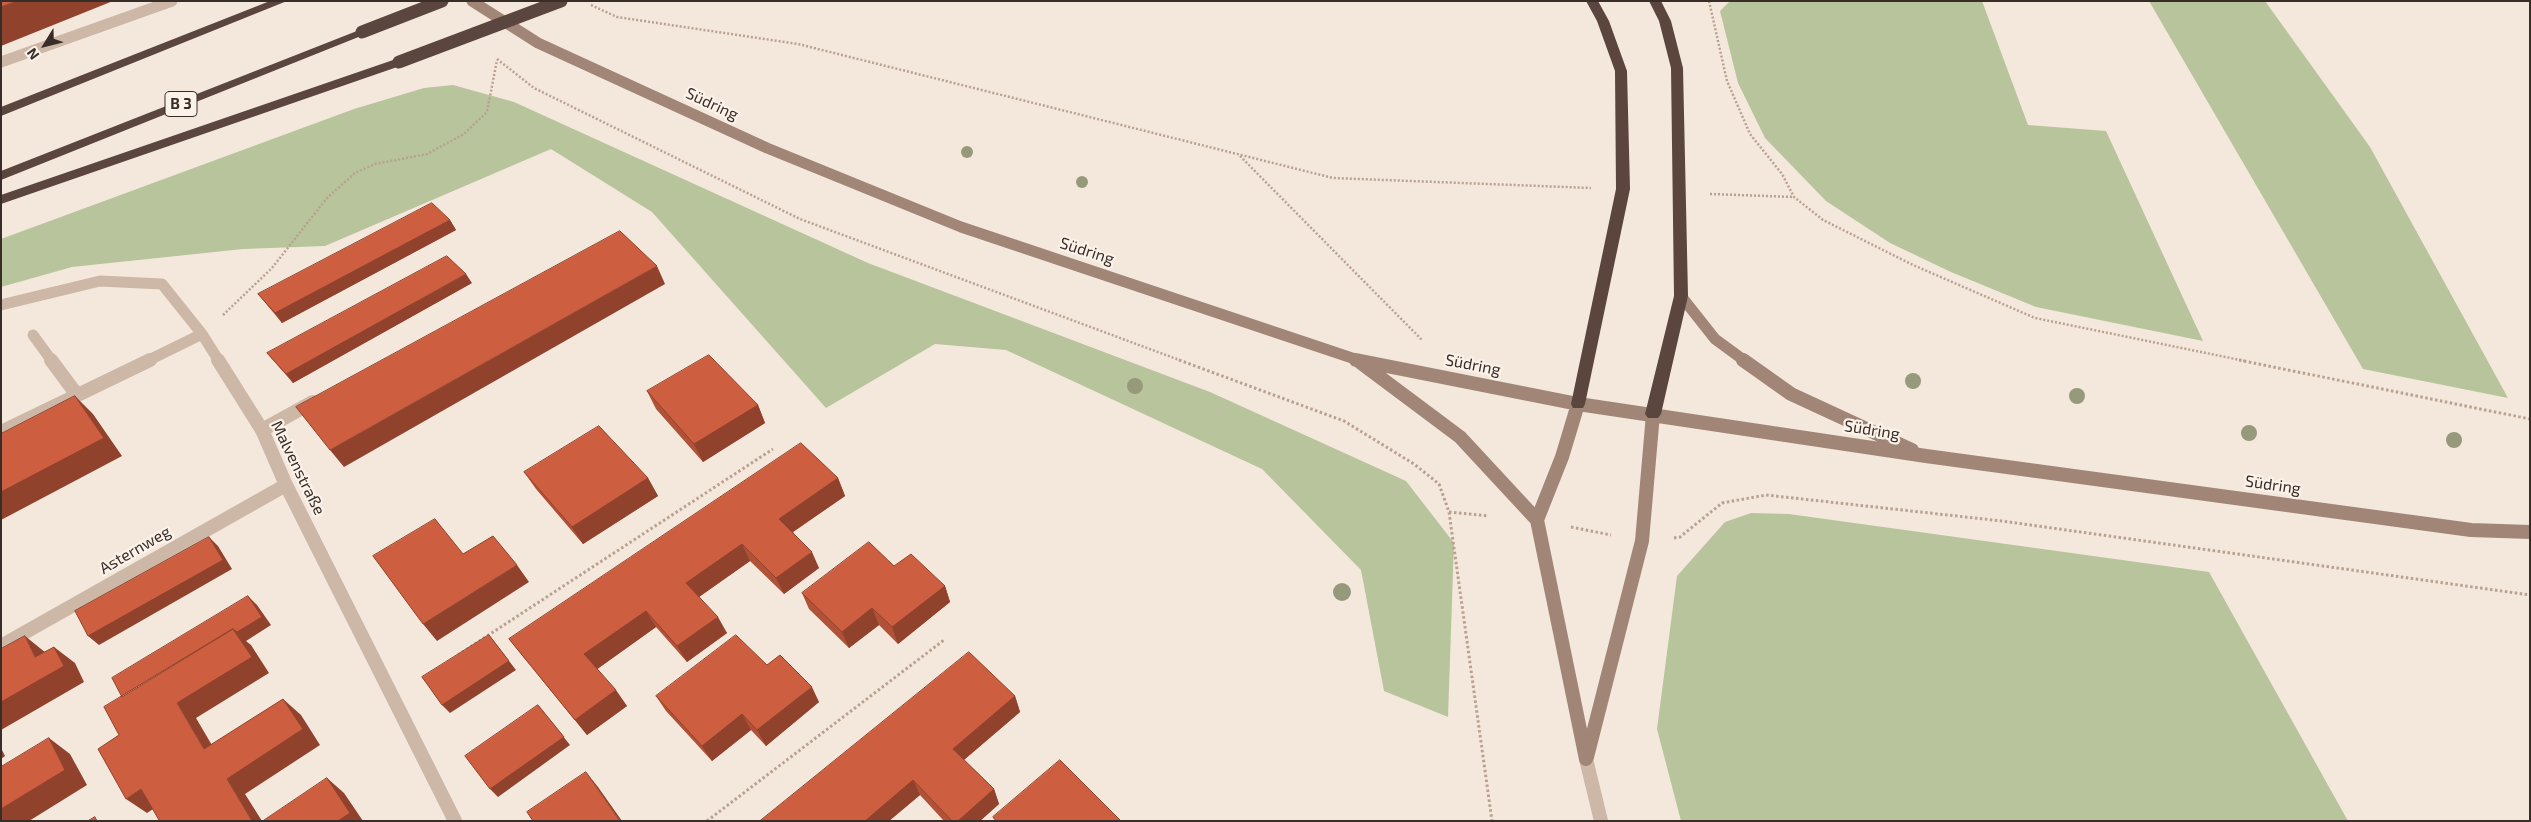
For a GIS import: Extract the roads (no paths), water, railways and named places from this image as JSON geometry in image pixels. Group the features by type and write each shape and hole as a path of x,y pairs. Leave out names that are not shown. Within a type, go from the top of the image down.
{"highway":[{"path":"170,43 252,1"},
{"path":"1,112 170,43 281,1"},
{"name":"B 3","path":"1,176 442,1"},
{"path":"1,200 399,62 561,1"},
{"path":"1578,404 1623,189 1621,71 1603,20 1592,1"},
{"path":"1654,414 1681,296 1677,68 1665,20 1655,1"}],"street":[{"path":"1,62 172,1"},
{"name":"Südring","path":"472,1 538,43 767,148 942,220 1357,360 1578,404 1926,456 2470,530 2530,532"},
{"name":"Malvenstraße","path":"1,305 100,281 162,284 202,334 262,430 286,485 455,821"},
{"path":"1681,296 1715,339 1791,394 1926,456"},
{"path":"1,432 202,334"},
{"path":"33,335 77,395"},
{"path":"1357,360 1460,437 1537,520 1586,759 1601,821"},
{"path":"262,430 322,397"},
{"path":"1537,520 1562,457 1578,404"},
{"path":"1586,759 1642,541 1654,414"},
{"name":"Asternweg","path":"1,646 286,485"}]}
